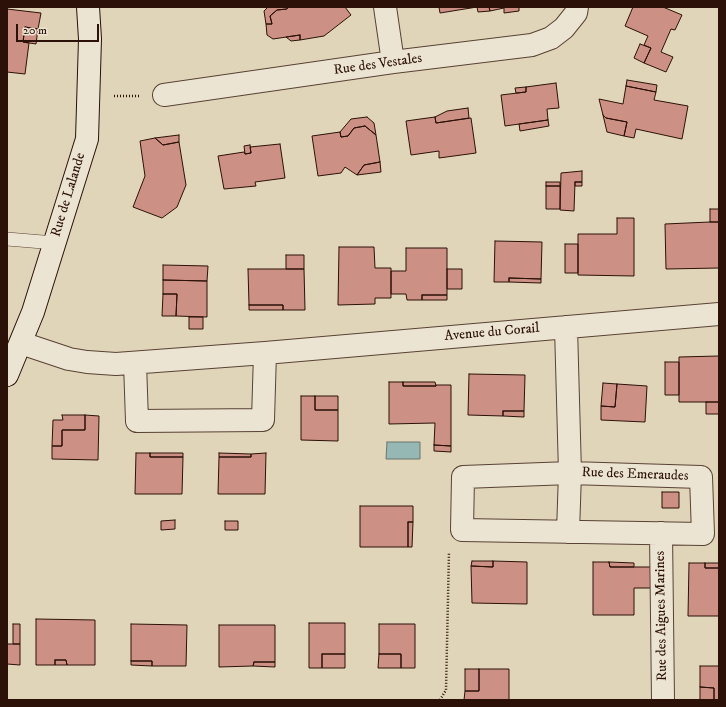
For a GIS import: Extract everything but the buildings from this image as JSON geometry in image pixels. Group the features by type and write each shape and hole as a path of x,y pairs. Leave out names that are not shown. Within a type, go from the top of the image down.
{"street":[{"name":"Rue de Lalande","path":"7,375 33,312 87,139 90,40 88,7"},
{"path":"385,7 393,62"},
{"name":"Rue des Vestales","path":"164,95 393,62 532,45 551,38 564,28 576,12 577,7"},
{"name":"Avenue du Corail","path":"21,343 69,359 116,364 265,353 719,314"},
{"name":"Rue des Emeraudes","path":"566,327 570,473 568,532"},
{"path":"135,363 137,421 263,420 265,353"},
{"name":"Rue des Emeraudes","path":"570,473 701,477 703,534 462,530 462,477 570,473"},
{"name":"Rue des Aigues Marines","path":"662,533 663,700"}],"lane":[{"path":"7,239 55,243"}],"path":[{"path":"88,94 128,97 164,95"},
{"path":"440,700 446,690 449,547 462,530"}],"water":[{"path":"387,442 420,442 420,459 386,459"}]}
